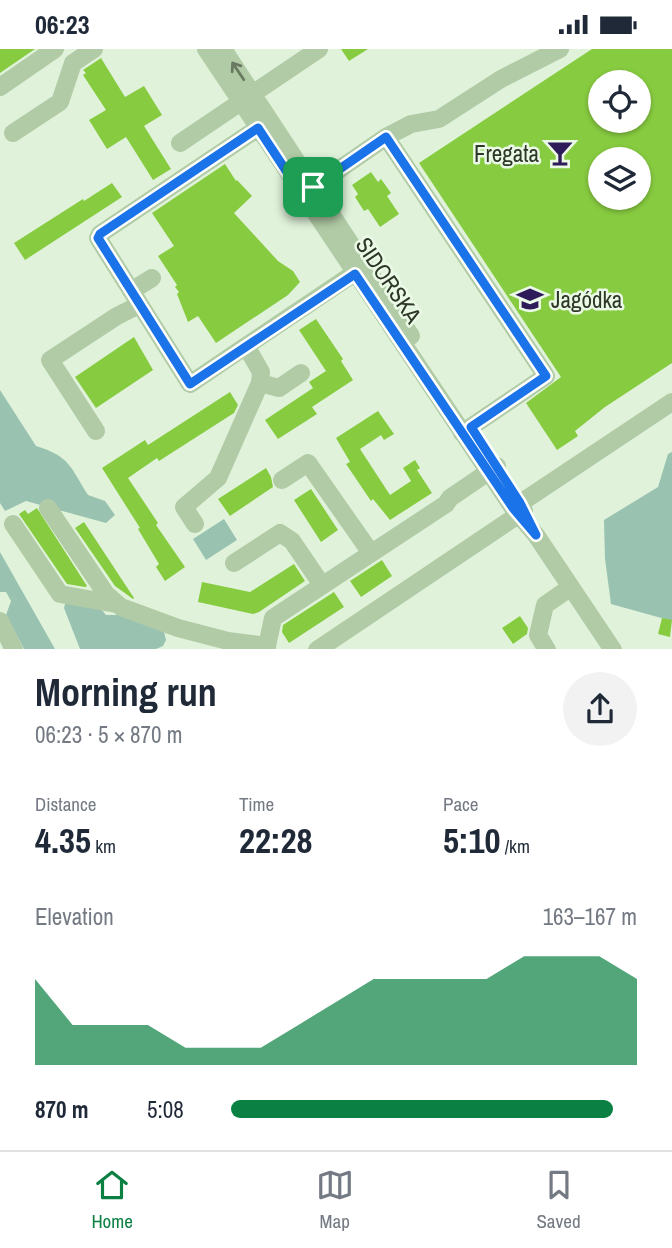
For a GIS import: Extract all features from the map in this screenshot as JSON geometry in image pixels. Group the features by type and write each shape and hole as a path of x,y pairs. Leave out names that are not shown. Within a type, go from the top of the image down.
{"street":[{"path":"0,87 55,49"},
{"path":"13,133 60,102 73,62 94,49"},
{"name":"SIDORSKA","path":"206,49 246,97 614,649"},
{"name":"SIDORSKA","path":"223,49 246,97"},
{"path":"180,143 319,49"},
{"path":"308,191 386,137 411,124 439,119 501,79 560,49"},
{"path":"264,124 100,234 100,243 190,384 360,270"},
{"path":"386,137 546,376 467,430"},
{"path":"96,431 50,360 117,316 152,278"},
{"path":"195,524 184,507 218,478 260,383 261,372 246,346"},
{"path":"260,383 279,388 301,373"},
{"path":"317,649 672,401"},
{"path":"282,480 309,463 371,553"},
{"path":"13,523 60,594 116,604 194,632 268,648 273,618 446,504 450,498 493,469"},
{"path":"48,508 106,594 116,604"},
{"path":"234,563 280,533 292,541 322,585"},
{"path":"547,649 538,635 545,605 571,587"},
{"path":"0,621 14,649"}],"green space":[{"path":"0,390 36,446 63,459 88,495 105,501 115,515 106,523 26,501 5,511 0,503"},
{"path":"672,452 672,621 611,604 605,559 604,520 658,487 668,454"},
{"path":"224,519 237,540 206,560 193,539"},
{"path":"0,552 55,649 24,649 6,615 11,601 6,592 0,592"},
{"path":"66,601 97,604 106,615 119,615 163,628 166,640 163,646 156,649 80,649 64,608"}],"building":[{"path":"0,49 35,49 0,73"},
{"path":"341,49 368,49 349,61"},
{"path":"592,49 672,49 672,363 605,407 575,431 578,436 557,450 526,403 561,377 419,163"},
{"path":"101,58 125,97 144,86 162,115 144,126 171,169 153,180 126,137 107,149 89,120 106,110 83,75 86,73 83,70"},
{"path":"225,164 236,181 252,196 234,213 278,261 293,271 300,282 288,295 216,343 198,316 188,322 177,294 177,285 158,256 174,246 152,213"},
{"path":"371,172 378,182 381,179 391,193 387,196 399,214 380,227 368,209 364,211 355,197 358,194 352,185"},
{"path":"112,183 122,197 25,260 14,243"},
{"path":"316,319 343,359 341,361 353,380 312,407 317,414 278,439 265,420 313,388 309,382 326,371 299,330"},
{"path":"134,337 153,370 96,408 75,377"},
{"path":"230,392 238,405 234,413 128,478 185,567 165,581 156,567 159,564 138,529 140,528 102,468 145,440 148,445"},
{"path":"378,411 394,434 384,440 381,435 360,449 390,495 411,481 403,468 415,460 420,468 417,470 432,493 390,520 373,499 371,501 346,464 350,462 336,438"},
{"path":"266,468 273,487 230,516 218,499"},
{"path":"311,489 338,530 321,542 294,500"},
{"path":"37,508 87,586 67,584 19,514 25,510 28,514"},
{"path":"84,522 133,599 115,586 75,528"},
{"path":"382,560 392,576 361,597 350,581"},
{"path":"294,564 305,581 259,612 253,614 198,602 202,582 250,592"},
{"path":"334,592 344,607 289,643 282,632 283,625"},
{"path":"520,616 528,628 527,634 513,644 502,628"},
{"path":"662,618 672,620 670,637 658,634"}],"place":[{"name":"Fregata","path":"560,153"},
{"name":"Jagódka","path":"530,299"}],"route":[{"path":"258,128 302,195 313,187 386,137 546,376 471,427 520,503 536,535 513,508 355,274 190,384 98,238 100,234 258,128"}]}
